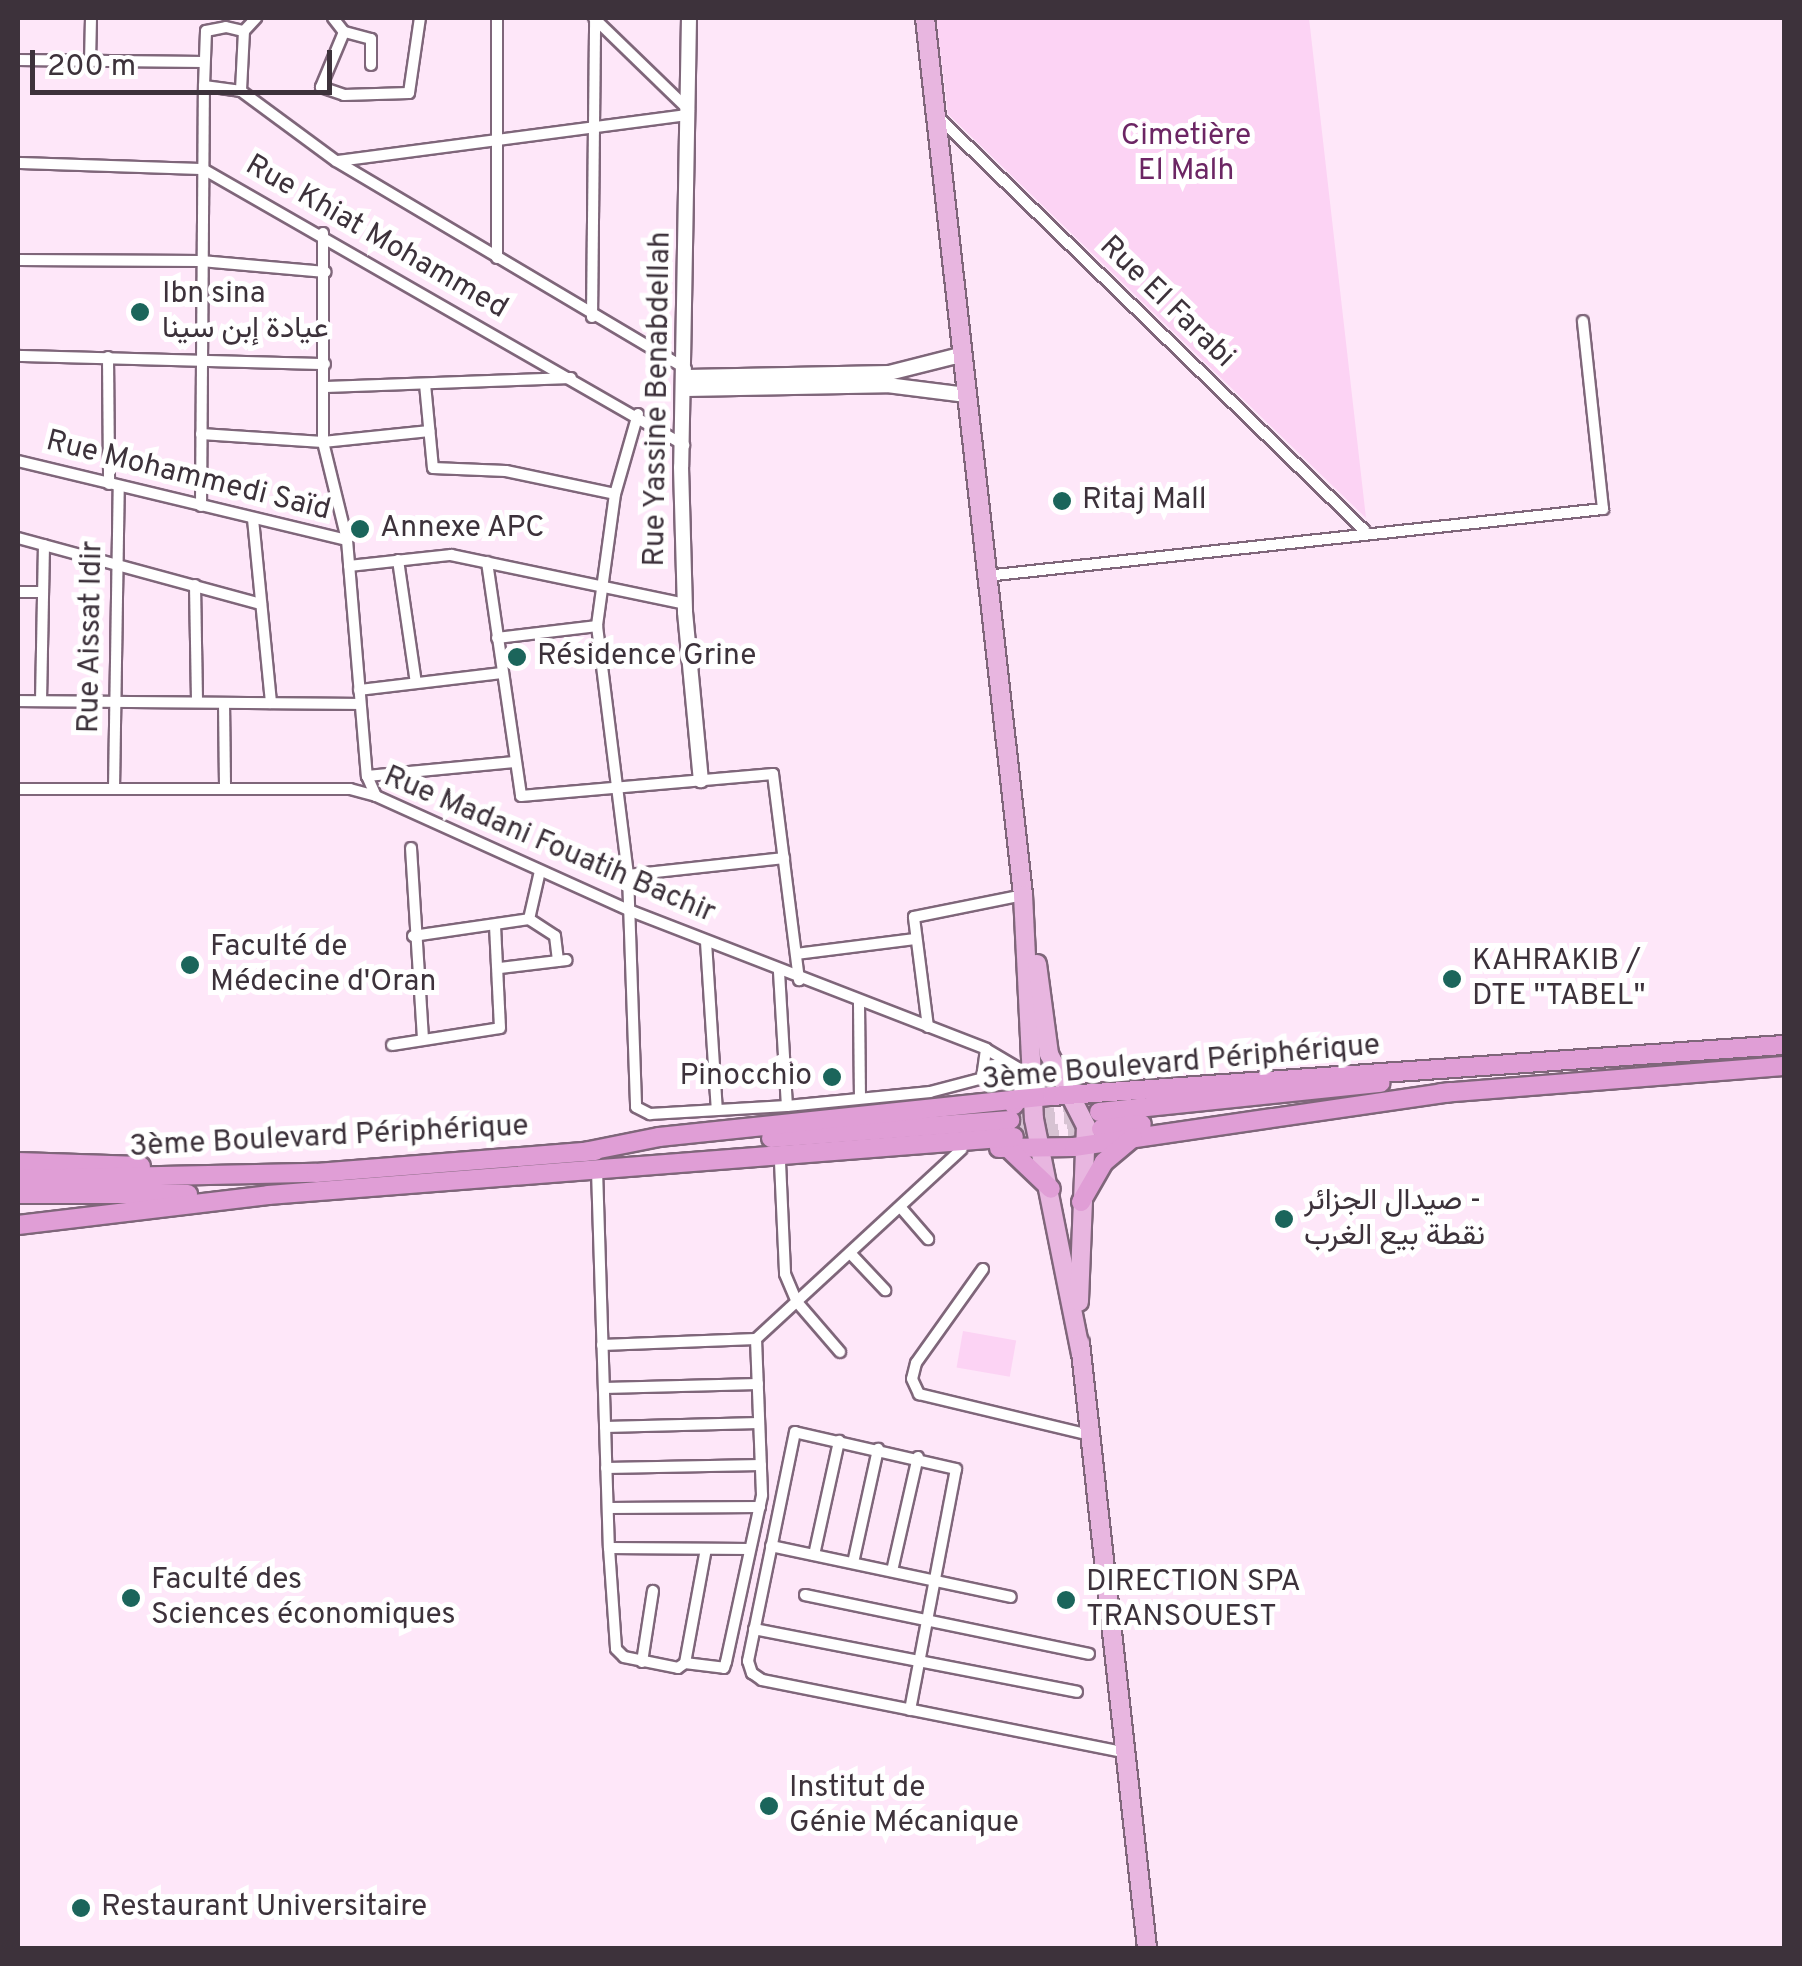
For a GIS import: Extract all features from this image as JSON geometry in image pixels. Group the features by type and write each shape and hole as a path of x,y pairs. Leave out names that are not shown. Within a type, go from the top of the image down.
{"highway":[{"name":"3ème Boulevard Périphérique","path":"18,1179 316,1173 584,1152 704,1132 1016,1122 1074,1096 1349,1065 1451,1082 1784,1045"},
{"path":"1100,1121 1451,1082 1784,1066"},
{"path":"1016,1122 1042,1148 1086,1144 1451,1082"},
{"path":"18,1225 268,1194 962,1149 1016,1122"},
{"path":"654,1166 1016,1122"},
{"path":"1016,1122 1052,1189"},
{"path":"1081,1202 1104,1162 1135,1137"},
{"path":"18,1162 316,1173"},
{"name":"3ème Boulevard Périphérique","path":"18,1194 268,1194"}],"main road":[{"path":"925,18 1023,895 1049,1054 1084,1118 1080,1354"},
{"path":"1023,895 1034,1078 1016,1122 1042,1148 1080,1354 1147,1948"}],"street":[{"path":"90,18 90,62"},
{"path":"202,506 200,358 206,18"},
{"path":"242,91 244,31 256,18"},
{"path":"334,18 344,32 371,39 372,65"},
{"path":"344,32 323,90 406,94 420,18"},
{"path":"497,258 498,18"},
{"path":"594,18 689,112"},
{"path":"592,317 594,18"},
{"name":"Rue Yassine Benabdellah","path":"689,18 685,604 701,780"},
{"path":"206,32 244,31"},
{"path":"18,60 204,62"},
{"path":"204,86 242,91 336,162 687,378 887,385 966,395"},
{"path":"336,162 689,112"},
{"name":"Rue El Farabi","path":"933,112 1364,530"},
{"name":"Rue Khiat Mohammed","path":"18,163 203,169 323,233 638,414 684,445"},
{"path":"323,233 323,442 347,540 367,776 376,796"},
{"path":"18,260 201,261 326,272"},
{"path":"986,576 1364,530 1602,508 1583,321"},
{"path":"687,378 889,373 960,355"},
{"path":"18,356 325,364"},
{"name":"Rue Aissat Idir","path":"108,357 118,564 114,789"},
{"path":"326,387 572,378"},
{"path":"426,384 436,470 506,471 615,494"},
{"path":"638,414 615,494 597,626 628,875 634,1104 646,1114 787,1106 982,1078 1034,1078"},
{"path":"200,434 323,442 429,431"},
{"name":"Rue Mohammedi Saïd","path":"18,461 347,540"},
{"path":"252,519 271,704"},
{"path":"18,538 260,604"},
{"path":"41,701 44,545"},
{"path":"349,566 451,554 685,604"},
{"path":"398,560 416,683"},
{"path":"487,562 521,796 773,774 800,980"},
{"path":"194,585 197,702"},
{"path":"18,592 43,592"},
{"path":"496,638 597,626"},
{"path":"359,690 501,673"},
{"path":"18,701 360,704"},
{"path":"224,703 225,788"},
{"path":"367,776 514,762"},
{"name":"Rue Madani Fouatih Bachir","path":"18,788 350,789 376,796 630,911 986,1050 1034,1078"},
{"path":"411,848 413,936 424,1038"},
{"path":"628,875 784,858"},
{"path":"528,920 540,871"},
{"path":"928,1027 915,939 918,914 1023,895"},
{"path":"413,936 528,920 555,936 562,961 500,968"},
{"path":"392,1045 500,1028 496,926"},
{"path":"796,954 915,939"},
{"path":"706,942 716,1110"},
{"path":"779,972 787,1106"},
{"path":"859,1003 860,1098"},
{"path":"982,1078 986,1050"},
{"path":"602,1345 756,1339 902,1209 962,1149"},
{"path":"780,1162 785,1274 797,1302 840,1352"},
{"path":"598,1170 609,1548 616,1648 642,1662 724,1668 760,1507 756,1339"},
{"path":"902,1209 928,1239"},
{"path":"852,1254 885,1290"},
{"path":"983,1270 916,1364 912,1379 919,1394 1090,1436"},
{"path":"604,1388 758,1384"},
{"path":"605,1427 760,1424"},
{"path":"910,1710 957,1472 918,1457 795,1432 748,1662 762,1680 1126,1754"},
{"path":"814,1555 839,1440"},
{"path":"853,1563 878,1448"},
{"path":"892,1572 918,1457"},
{"path":"606,1468 761,1465"},
{"path":"608,1508 760,1507"},
{"path":"771,1546 1011,1596"},
{"path":"609,1548 750,1549"},
{"path":"685,1663 706,1548"},
{"path":"642,1662 653,1591"},
{"path":"804,1595 1089,1654"},
{"path":"754,1629 1077,1692"}],"green space":[{"name":"Cimetière El Malh","path":"936,18 1309,18 1366,518 948,114"},
{"path":"963,1331 1016,1340 1010,1377 957,1367"}],"tunnel":[{"path":"1010,1120 1094,1113"},
{"path":"1014,1137 1098,1129"}],"place":[{"name":"Ibn sina عيادة إبن سينا","path":"140,312"},
{"name":"Ritaj Mall","path":"1062,501"},
{"name":"Annexe APC","path":"360,529"},
{"name":"Résidence Grine","path":"517,657"},
{"name":"Faculté de Médecine d'Oran","path":"190,965"},
{"name":"KAHRAKIB / DTE \"TABEL\"","path":"1452,979"},
{"name":"Pinocchio","path":"832,1077"},
{"name":"صيدال الجزائر - نقطة بيع الغرب","path":"1284,1219"},
{"name":"Faculté des Sciences économiques","path":"131,1598"},
{"name":"DIRECTION SPA TRANSOUEST","path":"1066,1600"},
{"name":"Institut de Génie Mécanique","path":"769,1806"},
{"name":"Restaurant Universitaire","path":"81,1908"}]}
